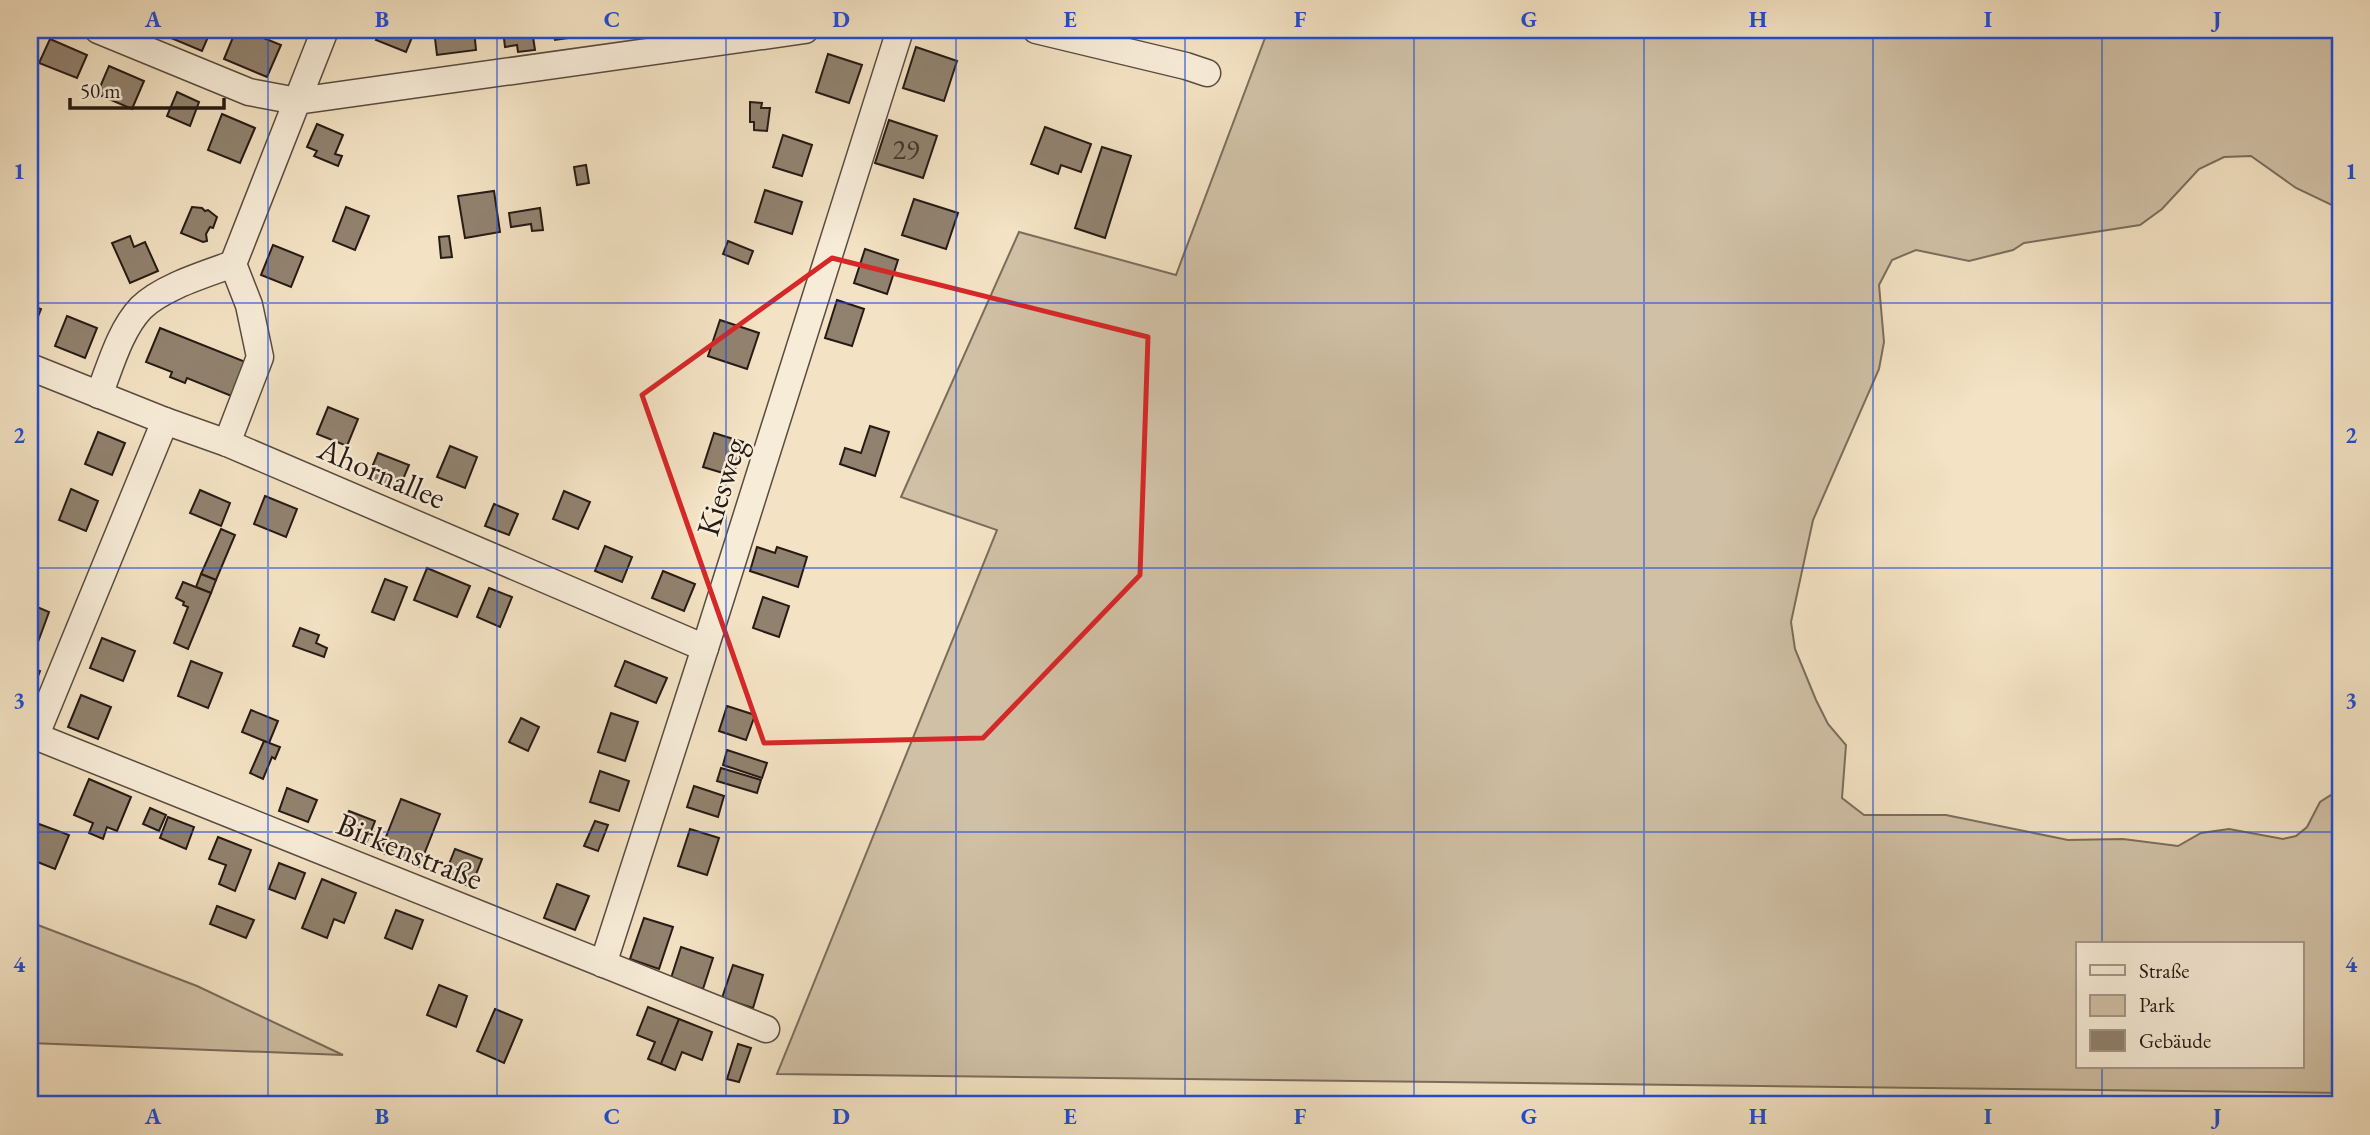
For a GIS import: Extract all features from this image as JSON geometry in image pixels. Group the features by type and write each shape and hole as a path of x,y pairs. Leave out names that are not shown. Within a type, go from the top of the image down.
{"street":[{"path":"98,30 249,92 297,101 805,30"},
{"path":"227,443 260,357 249,305 233,264 325,30"},
{"name":"Kiesweg","path":"603,964 900,30"},
{"path":"1035,30 1207,73"},
{"path":"99,395 125,333 142,307 180,282 233,264"},
{"name":"Ahornallee","path":"30,367 164,421 227,443 705,648"},
{"path":"33,736 164,421"},
{"name":"Birkenstraße","path":"33,736 766,1029"}],"highlighted area":[{"path":"832,258 1148,337 1140,575 983,738 764,743 642,395"}],"green space":[{"path":"1268,30 2340,30 2340,209 2296,188 2251,156 2224,157 2199,169 2162,209 2140,225 2024,243 2013,250 1969,261 1916,250 1892,260 1879,285 1884,342 1879,369 1813,520 1791,622 1795,649 1816,700 1828,724 1846,745 1842,798 1864,815 1946,815 2068,840 2123,839 2178,846 2201,833 2229,829 2283,839 2296,836 2307,827 2320,802 2340,793 2340,1093 777,1074 997,530 901,497 1019,232 1176,275"},
{"path":"30,922 197,986 343,1055 30,1043"}],"building":[{"path":"175,30 211,30 202,51 171,38"},
{"path":"236,30 244,30 281,45 267,77 224,59"},
{"path":"381,30 415,30 406,52 376,40"},
{"path":"434,30 474,30 476,50 437,55"},
{"path":"503,30 532,30 535,50 518,52 517,45 505,47"},
{"path":"553,30 589,30 590,35 555,40"},
{"path":"50,39 87,55 77,78 39,63"},
{"path":"916,47 957,61 944,101 903,88"},
{"path":"828,54 862,65 849,103 816,92"},
{"path":"109,66 144,81 132,109 97,94"},
{"path":"177,92 199,102 190,126 167,116"},
{"path":"750,102 762,103 761,108 770,108 767,131 754,130 754,122 750,122"},
{"path":"222,114 255,128 240,163 208,150"},
{"path":"889,120 937,136 923,178 875,163"},
{"path":"317,124 343,135 335,154 342,156 338,166 314,156 317,151 307,147"},
{"path":"1045,127 1091,144 1081,172 1061,165 1058,174 1031,164"},
{"path":"783,135 812,145 802,176 773,167"},
{"path":"1102,147 1131,156 1105,238 1075,228"},
{"path":"586,165 589,183 577,185 574,167"},
{"path":"765,190 802,202 792,234 755,222"},
{"path":"494,191 500,232 465,238 458,196"},
{"path":"914,199 958,213 946,249 902,235"},
{"path":"192,207 208,210 217,217 213,228 210,227 206,234 207,241 203,242 181,233"},
{"path":"346,207 369,216 355,250 333,241"},
{"path":"540,208 543,230 532,231 531,224 511,227 509,213"},
{"path":"130,236 134,247 145,242 158,271 130,283 112,243"},
{"path":"449,236 452,257 441,258 439,237"},
{"path":"728,241 753,251 748,264 723,254"},
{"path":"273,245 303,257 291,287 261,275"},
{"path":"865,249 898,260 887,294 854,283"},
{"path":"837,300 864,309 852,346 825,338"},
{"path":"30,305 41,309 31,334 30,334"},
{"path":"67,316 97,328 85,358 55,346"},
{"path":"720,320 759,333 747,369 708,356"},
{"path":"160,328 248,363 234,397 187,378 185,383 170,377 172,372 146,362"},
{"path":"328,407 358,419 347,446 317,434"},
{"path":"870,426 889,432 875,476 840,464 845,448 861,453"},
{"path":"98,432 125,443 112,475 85,464"},
{"path":"714,433 743,442 733,476 703,467"},
{"path":"450,446 477,457 465,488 437,477"},
{"path":"378,453 409,465 398,491 367,479"},
{"path":"71,489 98,501 86,531 59,520"},
{"path":"200,490 230,503 221,526 190,513"},
{"path":"564,491 590,502 578,529 553,519"},
{"path":"265,496 297,509 286,537 254,524"},
{"path":"494,504 518,514 509,535 485,526"},
{"path":"221,529 235,535 216,580 201,574"},
{"path":"605,546 632,557 622,582 595,571"},
{"path":"757,547 775,553 777,547 807,557 798,587 750,571"},
{"path":"427,568 470,586 457,617 414,600"},
{"path":"663,571 695,584 684,611 652,598"},
{"path":"201,574 216,580 211,593 196,587"},
{"path":"385,579 407,587 394,620 372,612"},
{"path":"183,582 211,593 188,649 174,643 188,607 176,598"},
{"path":"489,588 512,597 500,627 477,617"},
{"path":"763,597 789,606 779,637 753,628"},
{"path":"30,604 49,612 38,642 30,639"},
{"path":"300,628 319,635 316,643 327,648 324,657 293,646"},
{"path":"102,638 135,651 123,681 90,668"},
{"path":"191,661 222,673 208,708 178,696"},
{"path":"625,661 667,678 656,703 615,686"},
{"path":"30,667 40,671 30,697"},
{"path":"81,695 111,707 98,739 68,727"},
{"path":"727,706 755,715 746,740 719,731"},
{"path":"251,710 278,721 269,743 242,732"},
{"path":"611,713 638,722 625,761 598,752"},
{"path":"521,718 539,727 528,751 509,742"},
{"path":"264,741 280,747 275,759 272,757 263,779 250,773"},
{"path":"727,750 767,763 762,778 723,765"},
{"path":"721,768 761,780 757,793 717,781"},
{"path":"600,771 629,781 619,811 590,802"},
{"path":"89,779 131,797 117,831 107,827 103,839 89,833 93,823 74,815"},
{"path":"694,786 724,796 718,817 687,807"},
{"path":"287,788 317,800 308,822 279,811"},
{"path":"401,799 440,814 419,867 380,852"},
{"path":"150,808 166,815 159,831 143,824"},
{"path":"349,811 375,821 366,844 341,834"},
{"path":"168,817 194,827 186,849 160,838"},
{"path":"595,821 608,825 598,851 584,846"},
{"path":"39,824 69,835 55,869 30,859 30,848"},
{"path":"690,829 719,838 707,875 678,866"},
{"path":"218,837 251,850 235,891 219,884 226,865 209,859"},
{"path":"455,849 482,859 471,887 444,877"},
{"path":"279,863 305,873 295,899 269,889"},
{"path":"322,879 356,893 344,923 334,919 327,938 302,928"},
{"path":"557,884 589,896 575,930 544,918"},
{"path":"217,906 254,920 246,938 210,924"},
{"path":"396,910 423,920 412,949 385,938"},
{"path":"644,918 673,927 659,969 630,959"},
{"path":"681,947 713,958 703,989 671,978"},
{"path":"733,965 763,975 753,1008 722,998"},
{"path":"439,985 467,996 456,1027 427,1015"},
{"path":"648,1007 679,1019 661,1064 648,1059 655,1042 637,1035"},
{"path":"495,1009 522,1020 504,1063 477,1051"},
{"path":"679,1019 712,1032 702,1060 682,1052 675,1070 661,1064"},
{"path":"738,1044 751,1048 739,1082 727,1079"}]}
